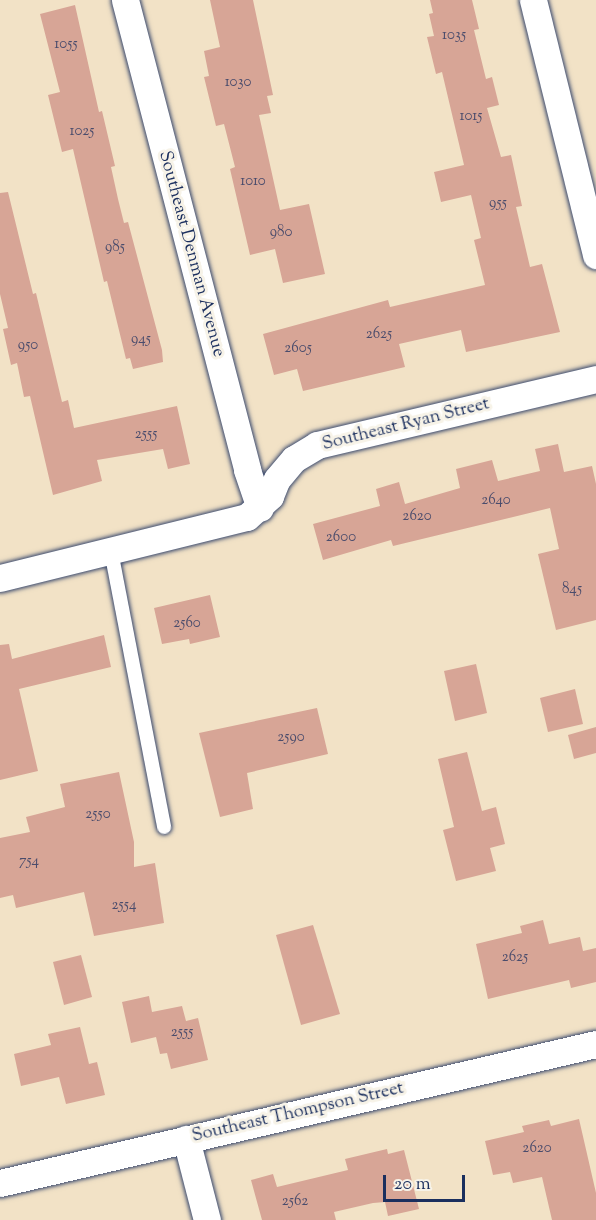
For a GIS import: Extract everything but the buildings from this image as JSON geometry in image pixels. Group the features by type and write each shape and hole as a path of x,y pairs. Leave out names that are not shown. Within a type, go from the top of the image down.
{"street":[{"name":"Southeast Denman Avenue","path":"125,0 247,470 260,508"},
{"path":"533,0 596,255"},
{"name":"Southeast Ryan Street","path":"260,508 270,496 277,479 294,459 317,445 596,379"},
{"path":"1,573 111,551 247,517 260,508"},
{"name":"Southeast Thompson Street","path":"0,1183 596,1044"},
{"path":"186,1139 207,1220"}],"lane":[{"path":"111,551 164,827"}]}
